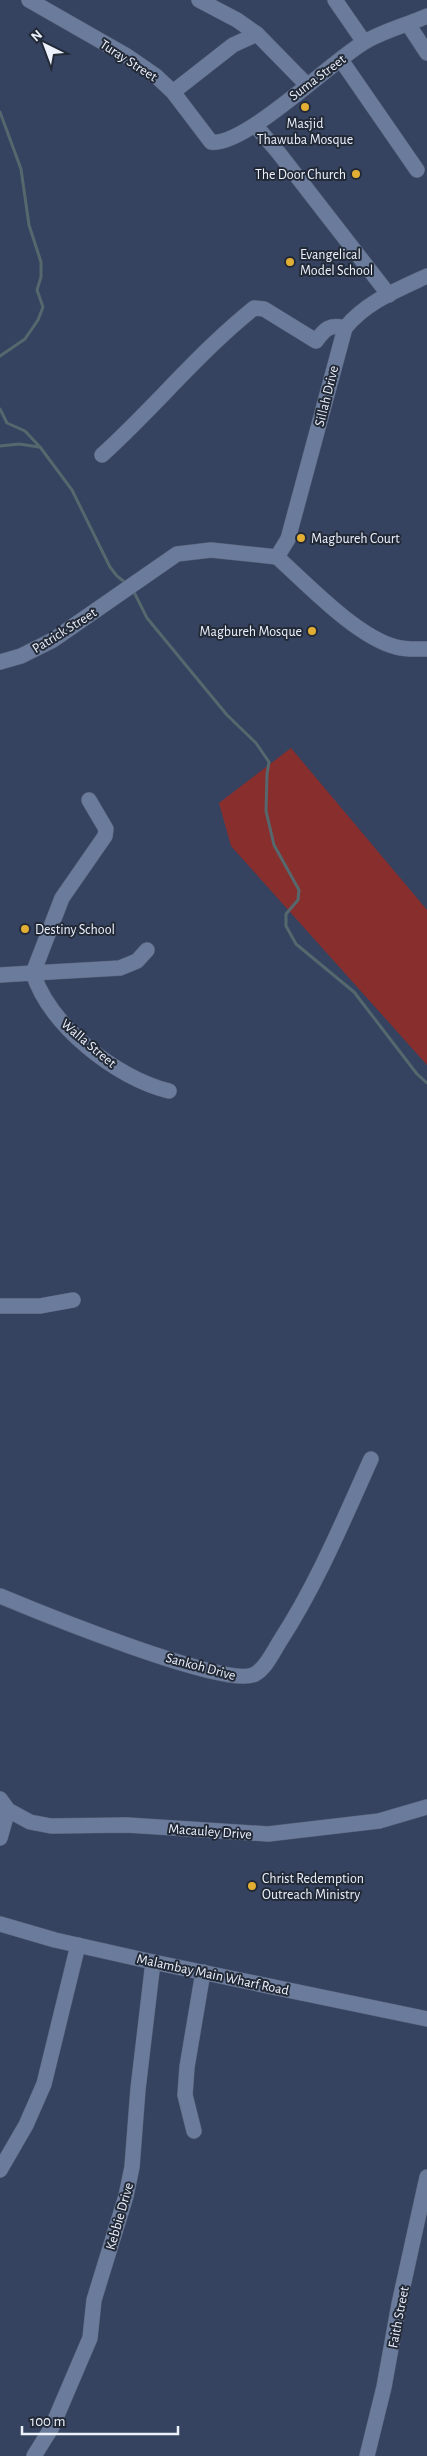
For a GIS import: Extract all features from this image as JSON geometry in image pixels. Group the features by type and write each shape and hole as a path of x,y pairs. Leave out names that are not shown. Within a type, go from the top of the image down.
{"street":[{"name":"Turay Street","path":"29,0 127,56 174,92 211,142"},
{"path":"199,0 236,20 256,34 307,85"},
{"path":"335,0 364,42"},
{"name":"Suma Street","path":"211,142 226,141 254,125 364,42 427,16"},
{"path":"408,24 427,53"},
{"path":"174,92 232,45 256,34"},
{"path":"341,60 417,170"},
{"path":"254,125 278,152 388,295"},
{"name":"Sillah Drive","path":"278,557 288,539 345,328 354,316 373,302 427,276"},
{"path":"102,455 150,410 226,331 254,308 260,307 264,309 316,341 331,326 337,325 345,328"},
{"name":"Patrick Street","path":"0,662 21,656 54,640 165,561 186,552 211,550 278,557"},
{"path":"278,557 336,610 384,643 398,648 427,649"},
{"path":"33,973 62,898 73,879 105,836 106,828 89,800"},
{"path":"0,975 120,968 137,961 147,950"},
{"name":"Walla Street","path":"33,973 39,990 49,1006 77,1037 126,1074 150,1086 169,1091"},
{"path":"0,1306 40,1306 73,1300"},
{"name":"Sankoh Drive","path":"0,1596 77,1627 178,1661 234,1677 249,1677 261,1669 297,1615 372,1459"},
{"path":"0,1838 4,1804"},
{"name":"Macauley Drive","path":"4,1804 30,1822 51,1826 127,1825 268,1834 379,1821 427,1808"},
{"name":"Malambay Main Wharf Road","path":"1,1927 152,1962 427,2019"},
{"path":"0,2170 26,2125 44,2084 78,1945"},
{"name":"Kebbie Drive","path":"34,2456 52,2427 90,2338 94,2300 126,2196 132,2167 138,2089 152,1962"},
{"path":"194,2131 185,2095 185,2085 203,1972"},
{"name":"Faith Street","path":"367,2456 387,2372 399,2304 427,2177"}],"shaded area":[{"path":"291,748 427,910 427,1065 231,846 219,803"}],"waterway":[{"path":"0,112 21,169 29,225 41,262 41,277 37,290 43,307 38,320 25,339 0,356"},
{"path":"0,409 7,423 25,431 40,447 72,490 110,567 127,584"},
{"path":"0,446 19,444 39,447"},
{"path":"133,590 147,618 227,715 256,743 269,762 266,811 274,845 299,890 298,900 286,914 286,926 296,944 354,992 417,1074 427,1083"}],"place":[{"name":"Masjid Thawuba Mosque","path":"305,107"},
{"name":"The Door Church","path":"356,174"},
{"name":"Evangelical Model School","path":"290,262"},
{"name":"Magbureh Court","path":"301,538"},
{"name":"Magbureh Mosque","path":"312,631"},
{"name":"Destiny School","path":"25,929"},
{"name":"Christ Redemption Outreach Ministry","path":"252,1886"}]}
